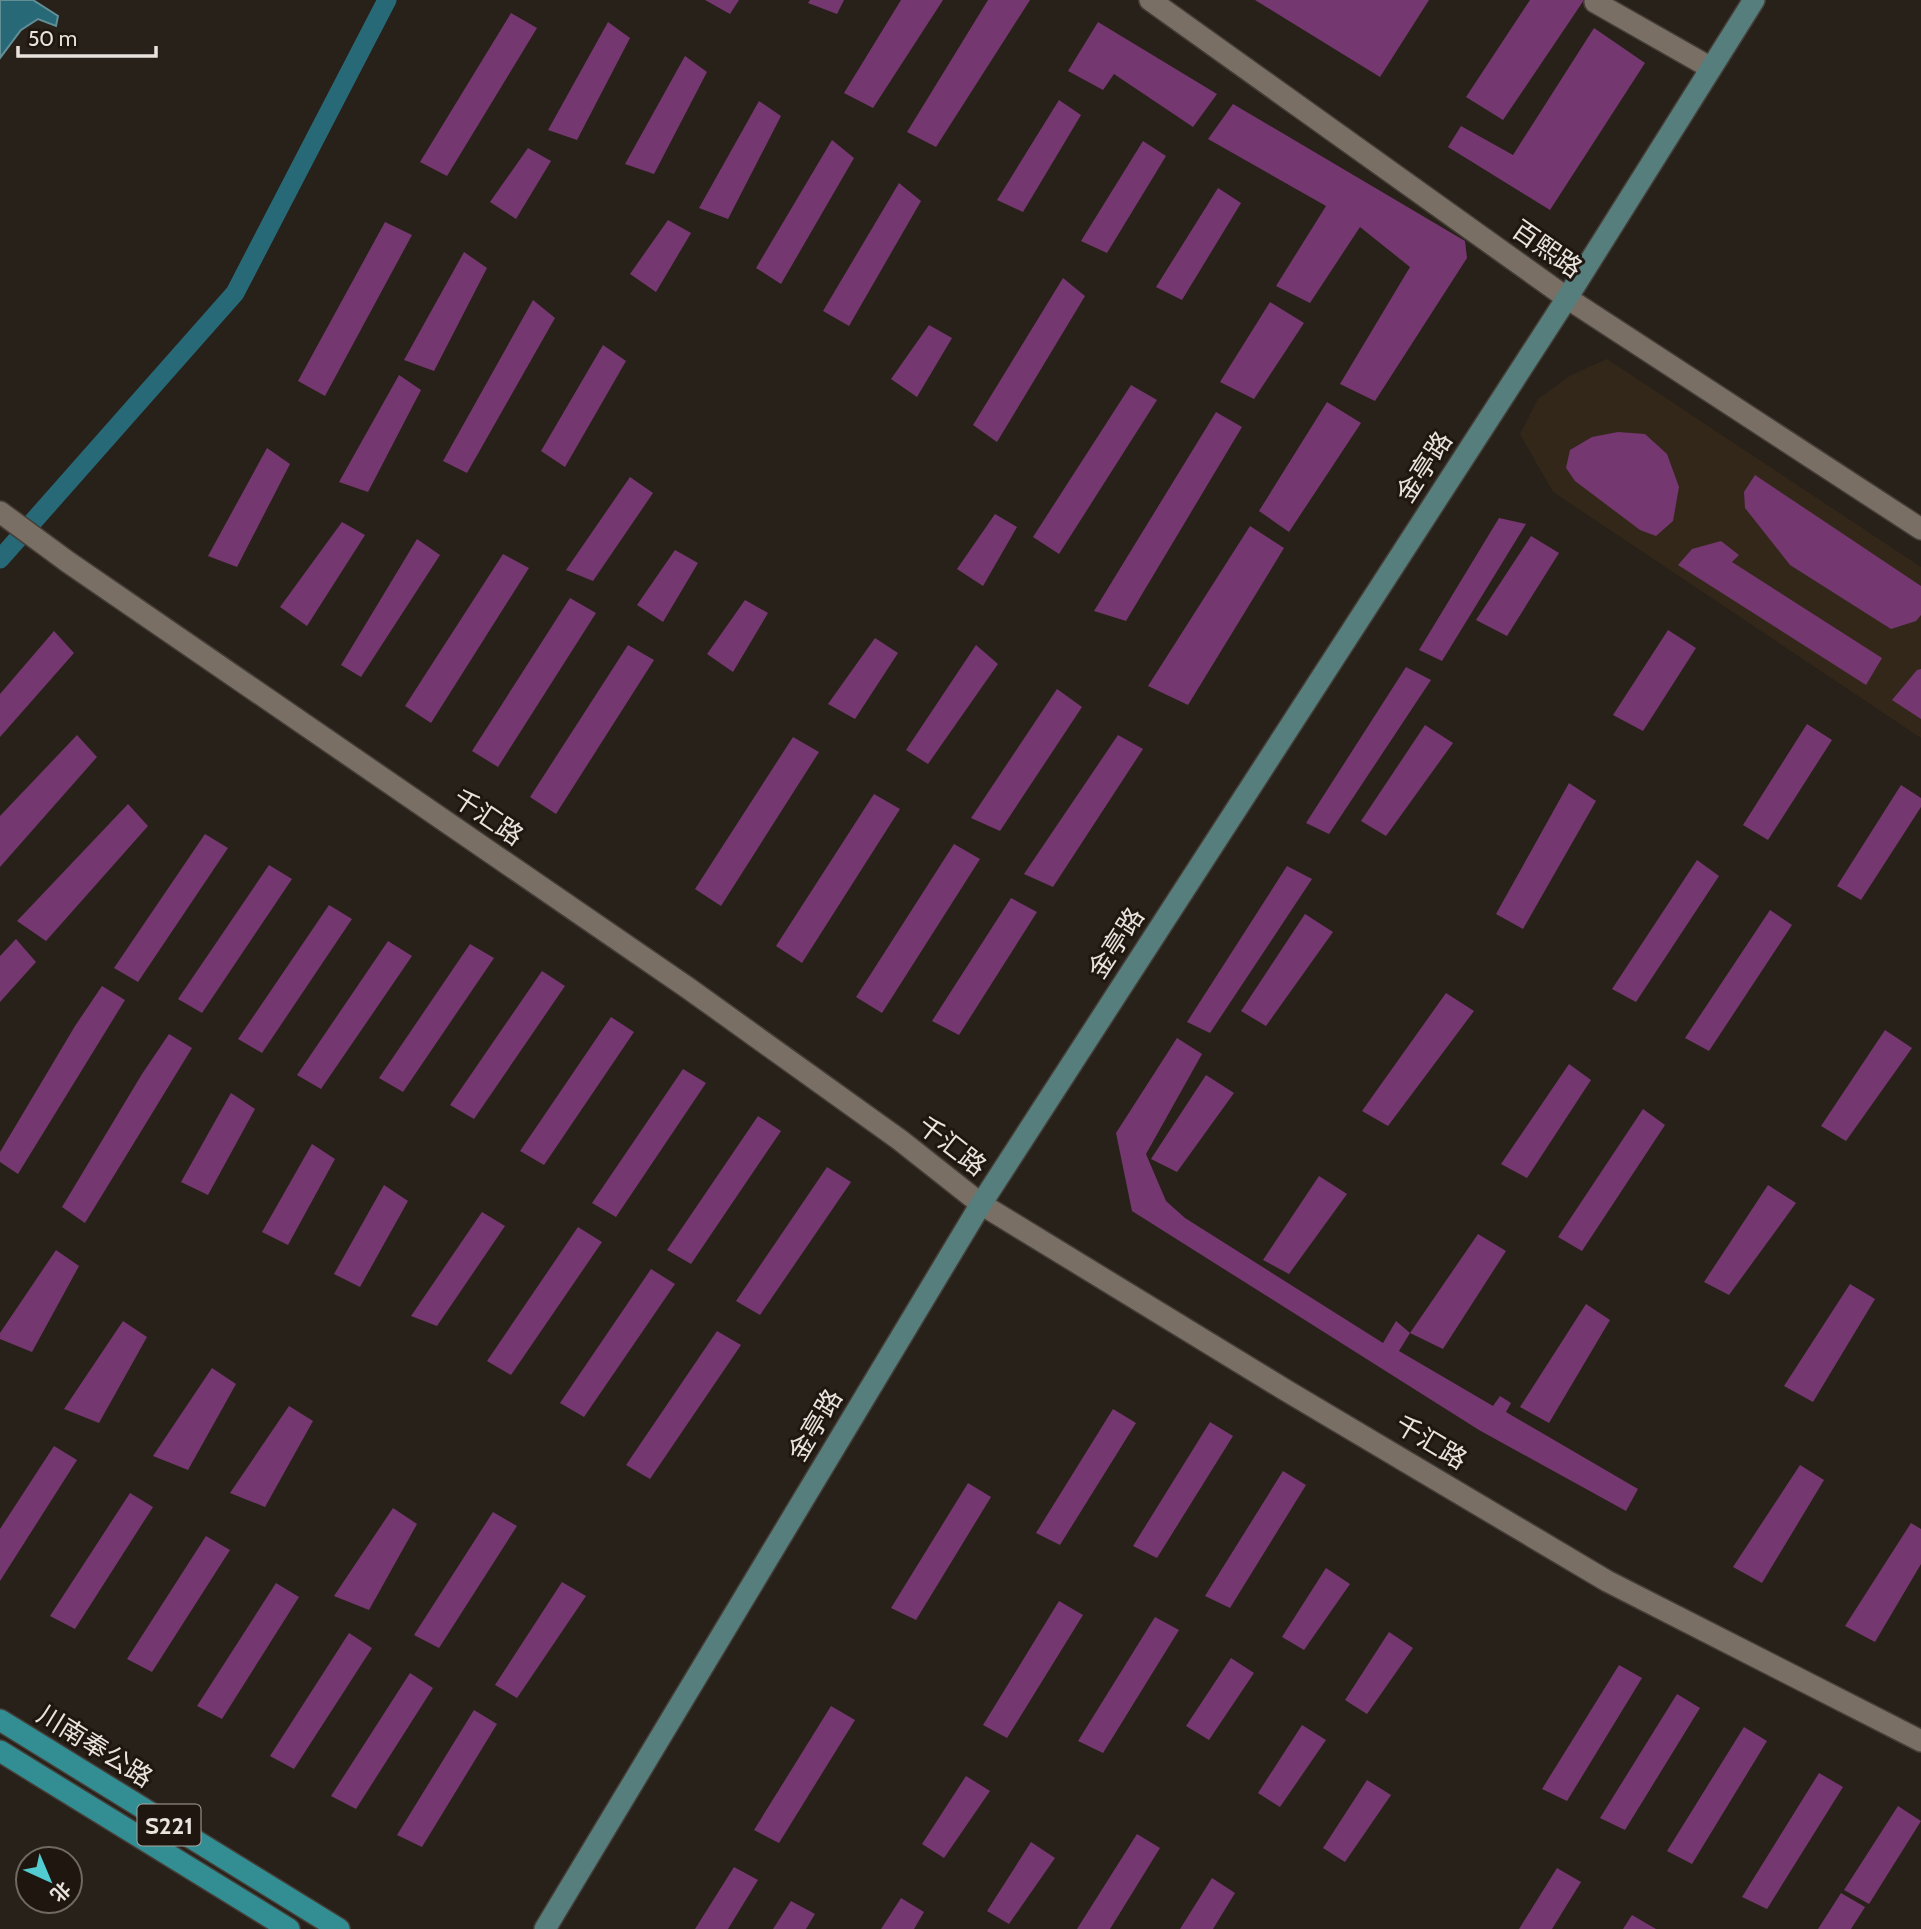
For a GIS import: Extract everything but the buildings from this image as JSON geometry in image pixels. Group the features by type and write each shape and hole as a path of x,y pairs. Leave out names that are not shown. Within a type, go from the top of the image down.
{"main road":[{"name":"金亭路","path":"545,1929 981,1204 1567,298 1754,0"},
{"name":"川南奉公路","path":"0,1720 339,1929"},
{"name":"川南奉公路","path":"0,1751 289,1929"}],"street":[{"name":"百熙路","path":"1150,0 1567,298 1921,529"},
{"path":"1597,0 1595,2 1711,68"},
{"name":"千汇路","path":"0,512 68,562 688,988 900,1140 981,1204 1287,1391 1607,1581 1921,1741"}],"shaded area":[{"path":"1607,359 1921,567 1921,738 1553,492 1520,434 1538,399 1571,375"}],"water":[{"path":"0,0 33,0 58,16 56,26 38,19 21,30 0,58"}],"waterway":[{"path":"0,559 235,293 387,0"}]}
